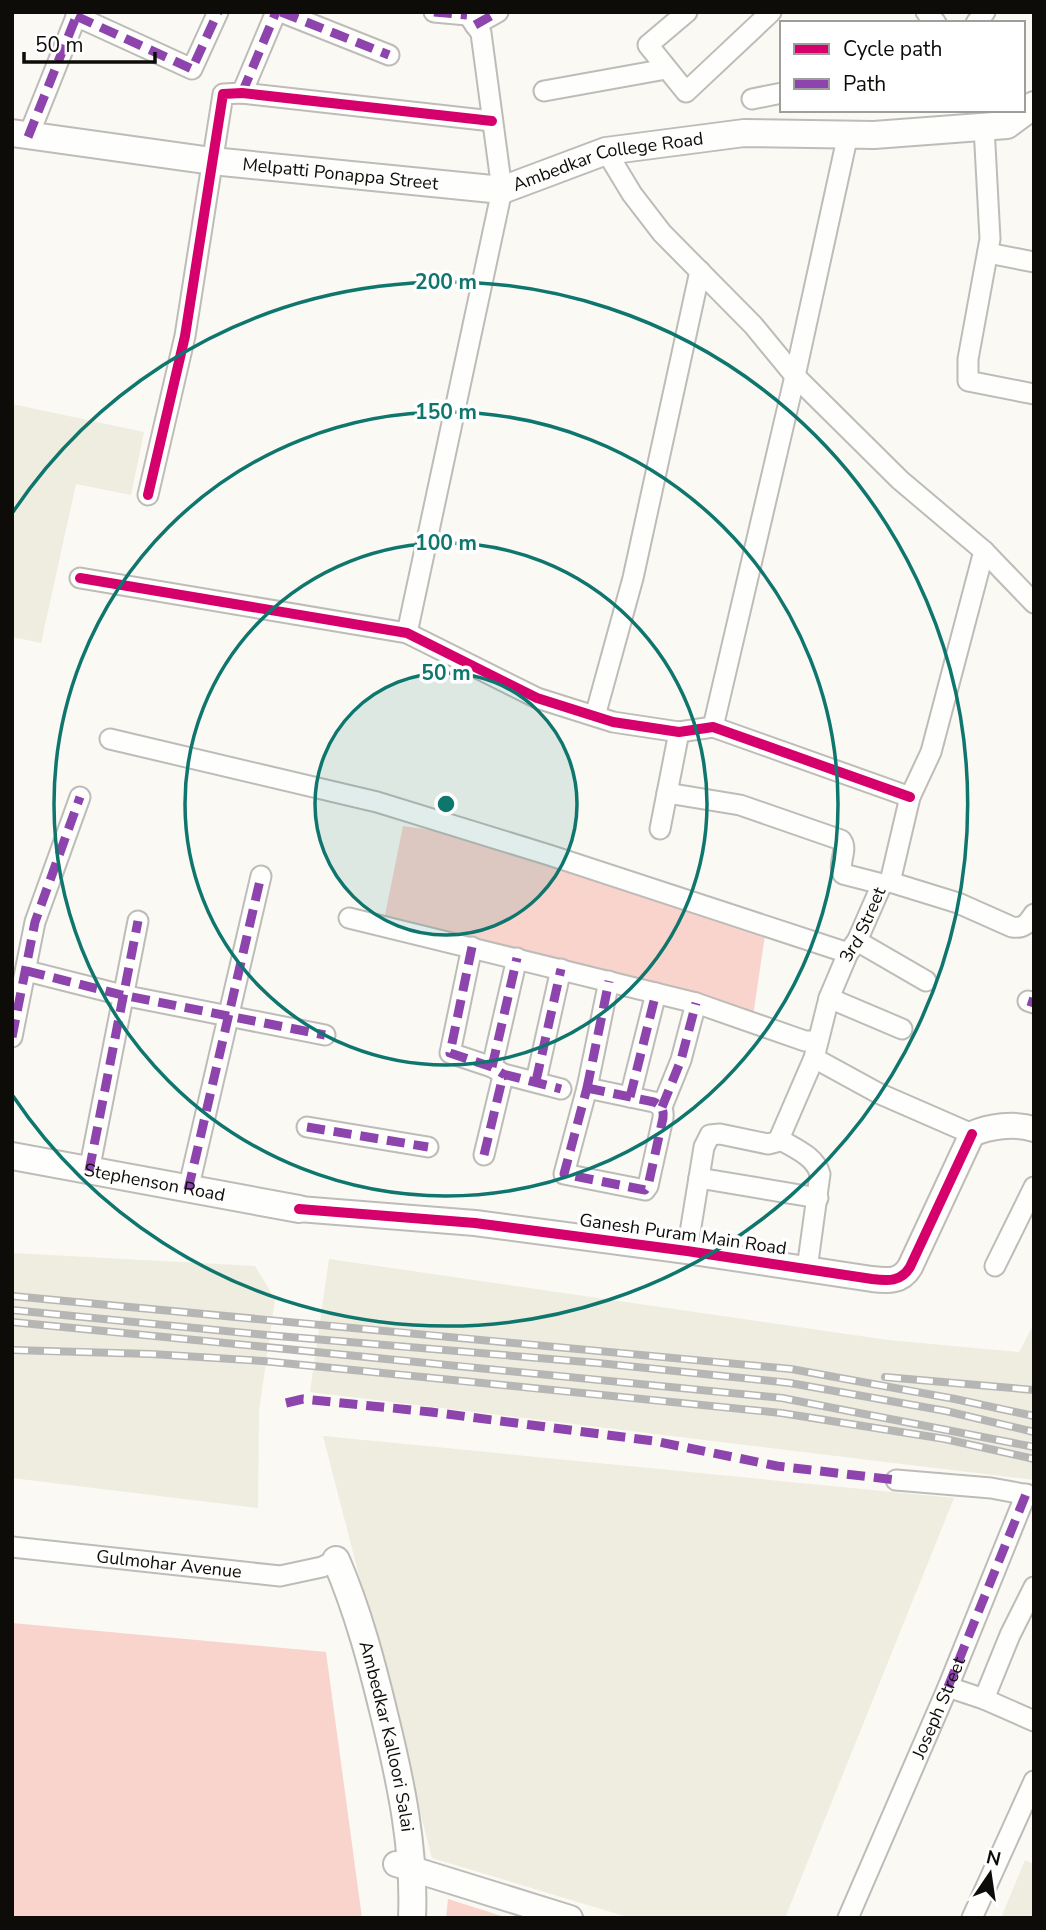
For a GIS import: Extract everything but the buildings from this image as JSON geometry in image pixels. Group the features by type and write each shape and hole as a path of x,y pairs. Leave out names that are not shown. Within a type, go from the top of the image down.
{"main road":[{"name":"Ambedkar College Road","path":"502,190 606,151 744,133 848,134 1007,125 1025,112"},
{"name":"Melpatti Ponappa Street","path":"20,135 212,161 502,190"},
{"name":"Stephenson Road","path":"12,1156 299,1209"},
{"name":"Ambedkar Kalloori Salai","path":"329,1564 341,1614 360,1671 382,1764 412,1918"},
{"name":"Ambedkar Kalloori Salai","path":"395,1918 404,1867"}],"street":[{"path":"242,93 279,12 389,55"},
{"path":"434,12 469,17 498,12"},
{"path":"687,12 648,45 686,92 771,12"},
{"path":"20,135 77,14 192,69 213,14"},
{"path":"469,17 481,33 502,190"},
{"path":"544,91 666,69"},
{"path":"148,495 186,336 223,94 242,93 492,121"},
{"path":"751,99 780,93"},
{"path":"985,127 990,239 968,359 968,381 1034,394"},
{"path":"713,727 848,134"},
{"path":"606,151 632,194 662,233 753,326 795,376 900,480 984,551 1034,603"},
{"name":"Ambedkar College Road","path":"407,633 502,190"},
{"path":"988,253 1034,262"},
{"path":"595,716 632,579 700,271"},
{"name":"3rd Street","path":"779,1139 816,1049 829,998 886,883 910,797 931,752 984,551"},
{"path":"80,578 407,633 537,698 613,722 679,732 713,727 910,797"},
{"path":"660,829 679,732"},
{"path":"110,739 377,802 852,947 926,981"},
{"path":"667,793 740,805 841,840 844,847 841,867 843,874 958,903 1013,927 1025,926 1034,914"},
{"path":"12,1037 35,922 80,797"},
{"path":"188,1190 261,876"},
{"path":"349,918 696,1003 805,1041 878,1093 972,1134 985,1128 1013,1126 1034,1129"},
{"path":"89,1171 138,921"},
{"path":"472,947 450,1053 561,1089"},
{"path":"484,1155 502,1078 499,1071 517,958"},
{"path":"536,1081 561,969"},
{"path":"27,971 122,995 325,1035"},
{"path":"609,981 587,1088 564,1174 645,1191 663,1118 662,1107 681,1060 696,1003"},
{"path":"630,1097 656,993"},
{"path":"829,998 902,1030"},
{"path":"587,1088 654,1102 662,1107"},
{"path":"307,1127 428,1147"},
{"path":"687,1251 704,1147 710,1135 720,1134 768,1144 779,1139 818,1165 820,1174 807,1269"},
{"name":"Ganesh Puram Main Road","path":"299,1209 475,1223 872,1279 896,1279 905,1276 972,1134"},
{"path":"699,1178 818,1198"},
{"path":"995,1266 1034,1187"},
{"path":"896,1480 990,1488 1030,1495"},
{"name":"Joseph Street","path":"848,1918 1030,1495"},
{"name":"Gulmohar Avenue","path":"12,1547 266,1576 289,1576 329,1564"},
{"path":"984,1699 1010,1635 1034,1587"},
{"path":"948,1687 1034,1721"},
{"path":"972,1918 1034,1781"},
{"path":"404,1867 570,1918"}],"shaded area":[{"path":"12,404 144,432 131,495 76,484 41,643 12,637"},
{"path":"403,826 439,831 765,935 753,1016 384,920"},
{"path":"12,1253 255,1266 275,1299 259,1411 258,1508 12,1478"},
{"path":"329,1259 888,1340 1019,1352 1034,1324 1034,1480 310,1392"},
{"path":"323,1436 954,1498 785,1918 631,1918 432,1858"},
{"path":"12,1623 326,1652 362,1918 12,1918"},
{"path":"1025,1860 1034,1864 1034,1918 1001,1918"},
{"path":"448,1899 508,1918 446,1918"}],"railway":[{"path":"12,1296 791,1369 1034,1416"},
{"path":"12,1310 790,1383 946,1411 1034,1432"},
{"path":"12,1322 782,1398 1034,1447"},
{"path":"12,1350 263,1361 781,1413 945,1439 1034,1459"},
{"path":"885,1377 1034,1390"}],"marked path":[{"path":"28,137 78,12"},
{"path":"76,16 192,69 218,12"},
{"path":"242,93 276,12"},
{"path":"281,12 389,55"},
{"path":"434,12 467,15"},
{"path":"475,25 498,12"},
{"path":"12,1037 35,922 80,797"},
{"path":"188,1190 261,876"},
{"path":"89,1171 138,921"},
{"path":"472,947 450,1053 492,1067 505,1075"},
{"path":"492,1067 517,958"},
{"path":"536,1081 561,969"},
{"path":"27,971 122,995 325,1035"},
{"path":"587,1088 609,981"},
{"path":"630,1097 656,993"},
{"path":"1028,1001 1034,1003"},
{"path":"662,1107 681,1060 696,1003"},
{"path":"484,1155 503,1076 561,1089"},
{"path":"587,1088 654,1102 662,1109 663,1118 645,1190 564,1174 587,1088"},
{"path":"307,1127 428,1147"},
{"path":"286,1403 303,1399 431,1412 654,1441 777,1466 896,1480"},
{"path":"948,1687 1026,1494"}],"cycle path":[{"path":"148,495 185,336 223,94 242,93 492,121"},
{"path":"80,578 407,633 537,698 613,722 679,732 713,727 910,797"},
{"path":"299,1209 475,1223 889,1280 903,1275 910,1267 972,1134"}]}
